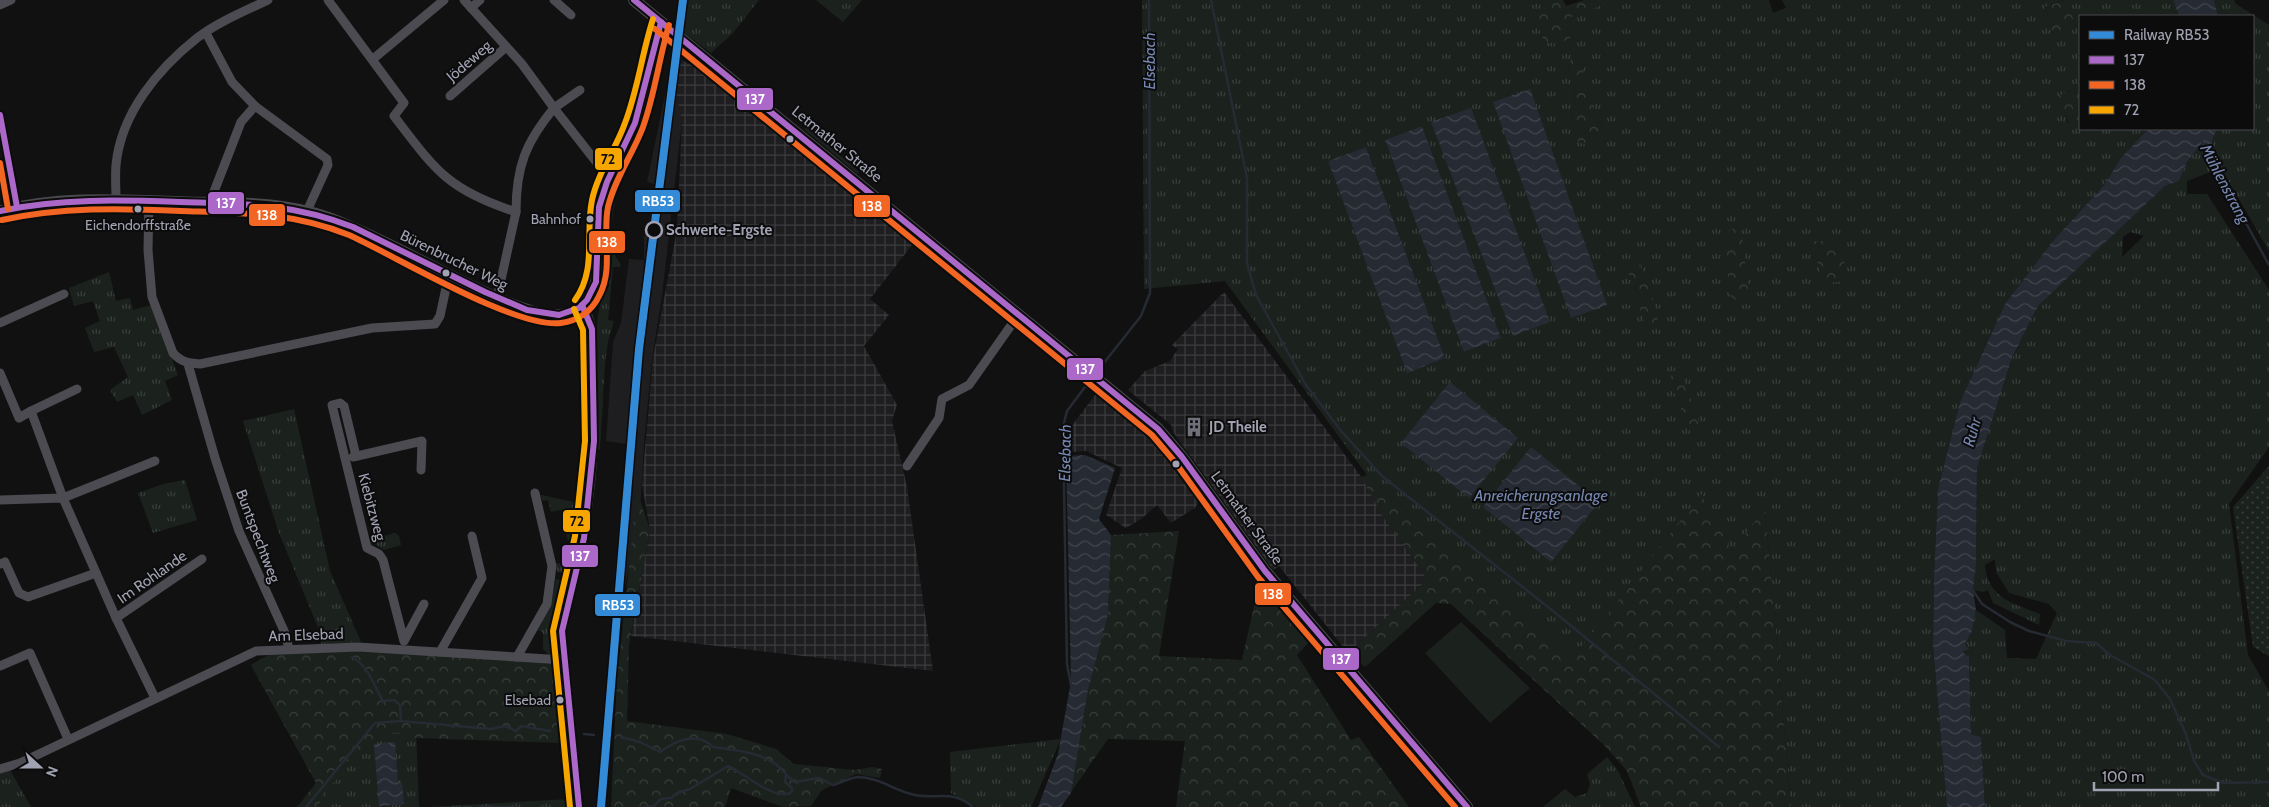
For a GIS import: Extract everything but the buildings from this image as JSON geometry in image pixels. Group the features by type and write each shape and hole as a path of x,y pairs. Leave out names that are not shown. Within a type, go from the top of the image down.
{"main road":[{"name":"Letmather Straße","path":"634,0 1158,429 1175,447 1265,572 1467,807"}],"street":[{"path":"0,5 11,0"},
{"path":"116,199 116,164 124,130 140,98 165,67 206,33 268,0"},
{"path":"328,0 373,58 404,103 394,116 437,171 468,194 516,212"},
{"path":"373,58 444,0"},
{"path":"464,0 506,47 601,168"},
{"path":"471,8 480,0"},
{"path":"554,0 571,15"},
{"path":"579,807 562,632 584,538 594,441 592,329 582,305 590,295 597,273 600,201 609,176 635,124 661,22"},
{"path":"206,33 232,82 255,106 328,159 328,165 306,211"},
{"name":"Jödeweg","path":"450,96 506,47"},
{"path":"497,298 516,212 516,198 526,147 534,132 554,108 580,90"},
{"path":"210,202 241,122 255,106"},
{"path":"0,115 17,207"},
{"name":"Bürenbrucher Weg","path":"0,211 67,199 210,202 277,206 306,211 360,231 497,298 531,311 554,315 573,311 582,305"},
{"path":"149,200 148,250 152,297 173,353 179,360 188,364 200,364 372,328 435,324 440,316 449,274"},
{"path":"0,322 64,294"},
{"path":"907,466 939,418 942,399 969,385 1019,314"},
{"name":"Buntspechtweg","path":"188,364 239,531 285,634 289,649"},
{"path":"0,373 19,418 78,389"},
{"name":"Kiebitzweg","path":"356,456 344,406 340,403 332,405 367,548 380,554 383,560 403,645"},
{"name":"Im Rohlande","path":"31,411 63,498 116,618 155,698"},
{"name":"Kiebitzweg","path":"345,459 422,441 421,470"},
{"path":"0,500 63,498 155,461"},
{"path":"517,657 547,604 551,576 552,566 535,492"},
{"path":"440,652 482,578 472,536"},
{"name":"Im Rohlande","path":"116,618 202,559"},
{"path":"0,564 5,562 19,594 28,597 96,573"},
{"path":"403,645 424,604"},
{"name":"Am Elsebad","path":"0,769 20,763 250,652 403,645 440,652 564,660"},
{"path":"0,666 30,653 68,739"}],"shaded area":[{"path":"674,42 680,46 675,89 682,121 662,296 652,359 641,496 625,588 613,592 626,444 606,441 613,342 621,323 629,259 644,260 644,236 647,235 654,184 647,182"},
{"path":"679,59 705,71 919,236 870,299 889,315 864,346 897,405 892,421 907,487 933,671 631,636 650,530 642,484 653,358 677,229 682,121 675,89"},
{"path":"1224,292 1368,486 1382,515 1424,574 1424,583 1348,653 1279,566 1273,570 1173,432 1171,425 1128,390 1145,371 1170,361 1178,349 1172,345"},
{"path":"1098,391 1147,431 1203,494 1195,508 1171,523 1157,505 1141,519 1126,528 1106,515 1122,468 1086,451 1072,452 1071,427"}],"green space":[{"path":"687,0 759,0 733,33 711,53 682,31"},
{"path":"816,0 862,0 843,22"},
{"path":"1142,0 1541,0 1543,7 1569,18 1614,0 1769,0 1773,13 1786,8 1782,0 2065,0 2045,7 2052,33 2076,26 2066,0 2173,0 2179,15 2079,15 2079,87 2059,96 2068,123 2079,119 2079,130 2147,130 2120,159 2105,184 2052,242 2005,304 1960,402 1938,489 1934,576 1933,645 1947,807 1791,807 1765,508 1732,551 1701,495 1574,657 1367,475 1225,281 1144,289","holes":["1580,59 1592,106 1606,135 1571,119 1576,97 1568,66","1422,126 1501,338 1464,352 1385,140","1366,147 1445,358 1407,372 1328,161"]},
{"path":"1541,0 1563,0 1566,6 1584,0 1614,0 1569,18 1571,37 1560,44 1544,42 1533,13 1543,7"},
{"path":"2066,0 2076,26 2052,33 2045,7"},
{"path":"2214,0 2234,0 2236,4 2253,15 2218,15"},
{"path":"2254,15 2269,25 2269,251 2221,168 2187,181 2187,194 2207,194 2269,290 2269,447 2229,504 2248,655 2269,691 2269,807 1985,807 1981,737 1971,734 1969,656 1965,655 1963,651 1968,646 1965,644 1972,631 1976,610 2005,630 2007,658 2036,659 2057,613 2049,604 2009,593 1996,572 1995,559 1985,565 1991,585 1997,593 2012,603 2040,614 2039,625 1993,603 1988,590 1983,592 1973,590 1976,565 1977,468 2012,359 2038,306 2165,186 2179,181 2187,162 2201,143 2210,145 2217,130 2254,130","holes":["2130,232 2144,236 2122,257 2123,237"]},
{"path":"1571,59 1580,59 1592,106 1606,135 1600,143 1591,147 1578,142 1571,119 1576,97 1568,66"},
{"path":"2079,87 2079,119 2069,123 2058,96"},
{"path":"807,121 810,122 807,127 859,172 858,174 805,130"},
{"path":"612,191 616,194 611,240 616,257 621,264 620,267 613,267 608,320 614,321 608,341 600,449 597,450 597,327 606,270 604,229 606,207"},
{"path":"1741,227 1750,305 1738,302 1730,296 1724,240 1729,230"},
{"path":"1811,241 1838,242 1850,281 1824,283"},
{"path":"1631,264 1640,264 1659,316 1655,324 1645,324 1628,271"},
{"path":"109,272 116,301 130,298 133,310 152,305 178,375 165,381 172,400 142,415 133,395 117,402 110,390 128,377 114,347 94,352 85,328 100,321 93,301 74,306 69,288"},
{"path":"580,322 587,328 591,400 590,437 586,438"},
{"path":"1672,373 1681,373 1703,431 1697,437 1691,433 1669,380"},
{"path":"294,409 330,571 361,642 321,644 322,637 279,533 243,421"},
{"path":"586,444 591,448 584,500 577,499"},
{"path":"2269,466 2269,656 2253,647 2233,507"},
{"path":"1367,475 1574,657 1701,494 1732,551 1765,508 1791,807 1641,807 1627,771 1605,746 1451,604 1436,603 1365,667 1348,653 1424,583 1424,574 1382,515 1361,477"},
{"path":"185,480 197,520 153,533 138,493 163,484"},
{"path":"637,491 650,530 629,644 627,721 727,734 776,749 794,764 855,770 872,767 882,769 880,778 856,774 822,790 811,806 783,807 731,788 725,807 611,807 617,680"},
{"path":"541,495 583,504 577,556 562,613 558,642 549,655 543,649 543,633 538,630 551,606 556,579 562,580 563,573 557,572 556,564 564,562 562,550 570,548 565,528 573,525 569,508 551,512 548,500 542,501"},
{"path":"1179,531 1159,656 1242,660 1259,584 1309,642 1297,655 1351,740 1359,737 1409,807 1176,807 1185,741 1108,739 1071,792 1088,690 1108,615 1111,535"},
{"path":"395,533 399,536 401,545 384,550 375,544 370,545 368,540"},
{"path":"1461,622 1530,688 1490,723 1425,653"},
{"path":"275,651 439,653 555,661 566,718 560,727 563,743 416,738 402,733 389,733 378,736 368,743 358,752 334,783 328,782 322,789 324,798 316,807 297,807 316,783 251,665"},
{"path":"374,718 416,731 419,807 307,807"},
{"path":"1061,739 1031,807 977,807 951,793 950,752"},
{"path":"1607,757 1618,771 1635,807 1543,807 1565,789 1575,797 1587,793 1590,784 1587,774"},
{"path":"10,770 31,807 0,807 0,773"},
{"path":"570,799 571,807 428,807"}],"water":[{"path":"2173,0 2214,0 2218,15 2179,15"},
{"path":"1530,89 1607,305 1571,318 1493,102"},
{"path":"1471,108 1550,322 1513,336 1431,122"},
{"path":"1422,126 1501,338 1464,352 1385,140"},
{"name":"Ruhr","path":"2147,130 2217,130 2210,145 2201,144 2187,162 2179,181 2165,186 2038,306 2012,358 1977,468 1976,565 1973,590 1976,610 1972,631 1965,644 1969,649 1963,651 1965,655 1969,656 1971,734 1981,737 1985,807 1947,807 1933,645 1934,576 1938,489 1960,402 2005,304 2052,242 2105,184 2120,159"},
{"path":"1366,147 1445,358 1407,373 1328,161"},
{"path":"1450,382 1518,438 1469,498 1401,443"},
{"name":"Anreicherungsanlage Ergste","path":"1531,447 1599,502 1551,562 1483,507"},
{"path":"1085,455 1115,468 1099,519 1111,535 1108,615 1088,690 1071,793 1061,807 1038,807 1058,754 1071,681 1066,456"},
{"path":"395,742 398,782 402,782 404,804 379,806 374,744"}],"waterway":[{"name":"Elsebach","path":"1096,373 1141,316 1150,293 1149,0"},
{"path":"1211,0 1247,178 1247,263 1256,295 1306,385 1342,432 1382,476 1553,611 1719,747"},
{"name":"Mühlenstrang","path":"2201,141 2269,265"},
{"name":"Elsebach","path":"1071,685 1067,664 1063,427 1067,411 1091,379"},
{"path":"1972,589 1982,604 2010,622 2029,631 2066,641 2096,643 2110,655 2155,680 2170,699 2186,734 2194,761 2203,775 2223,783 2269,782"},
{"path":"352,657 366,670 383,701 394,700 400,705 401,721"},
{"path":"306,807 375,723 401,721 491,729 505,726 516,731 521,726 550,731"},
{"path":"584,734 594,735"},
{"path":"621,737 640,742 660,752 680,741 694,738 700,739 713,747 762,757 771,761 786,774"},
{"name":"Elsebach","path":"644,807 654,806 661,799 671,798 677,793 690,789 728,766 777,793 785,794 792,792 792,788 785,782 786,775 795,782 819,778 833,785 859,777 873,779 904,792 920,796 950,796 965,801 973,807"},
{"name":"Elsebach","path":"464,807 471,807"},
{"name":"Elsebach","path":"480,807 517,807"}],"rail line":[{"name":"RB53","path":"601,807 639,349 683,0"}],"transit line":[{"name":"137","path":"634,0 1158,429 1182,457 1265,571 1467,807"},
{"name":"72","path":"575,300 586,276 592,200 629,110 653,19"},
{"name":"137","path":"0,211 45,204 113,201 226,203 289,209 331,219 353,227 485,292 527,310 559,315 579,308 587,300 596,282 599,207 607,182 635,123 661,22"},
{"name":"138","path":"2,220 46,213 113,209 246,213 286,218 328,227 349,235 455,289 515,315 541,322 567,322 579,318 588,311 596,301 603,286 607,264 606,229 608,207 615,186 643,127 651,102 669,25"},
{"name":"138","path":"655,29 1152,435 1175,462 1258,577 1455,807"},
{"name":"137","path":"0,115 17,207"},
{"name":"138","path":"0,163 8,209"},
{"name":"137","path":"579,807 562,631 584,538 594,441 592,329 582,305"},
{"name":"72","path":"570,807 553,631 575,536 585,441 583,330 574,309"}],"place":[{"name":"Eichendorffstraße","path":"138,209"},
{"name":"Bahnhof","path":"590,219"},
{"name":"Schwerte-Ergste","path":"654,230"},
{"name":"JD Theile","path":"1194,427"},
{"name":"Elsebad","path":"560,700"}]}
